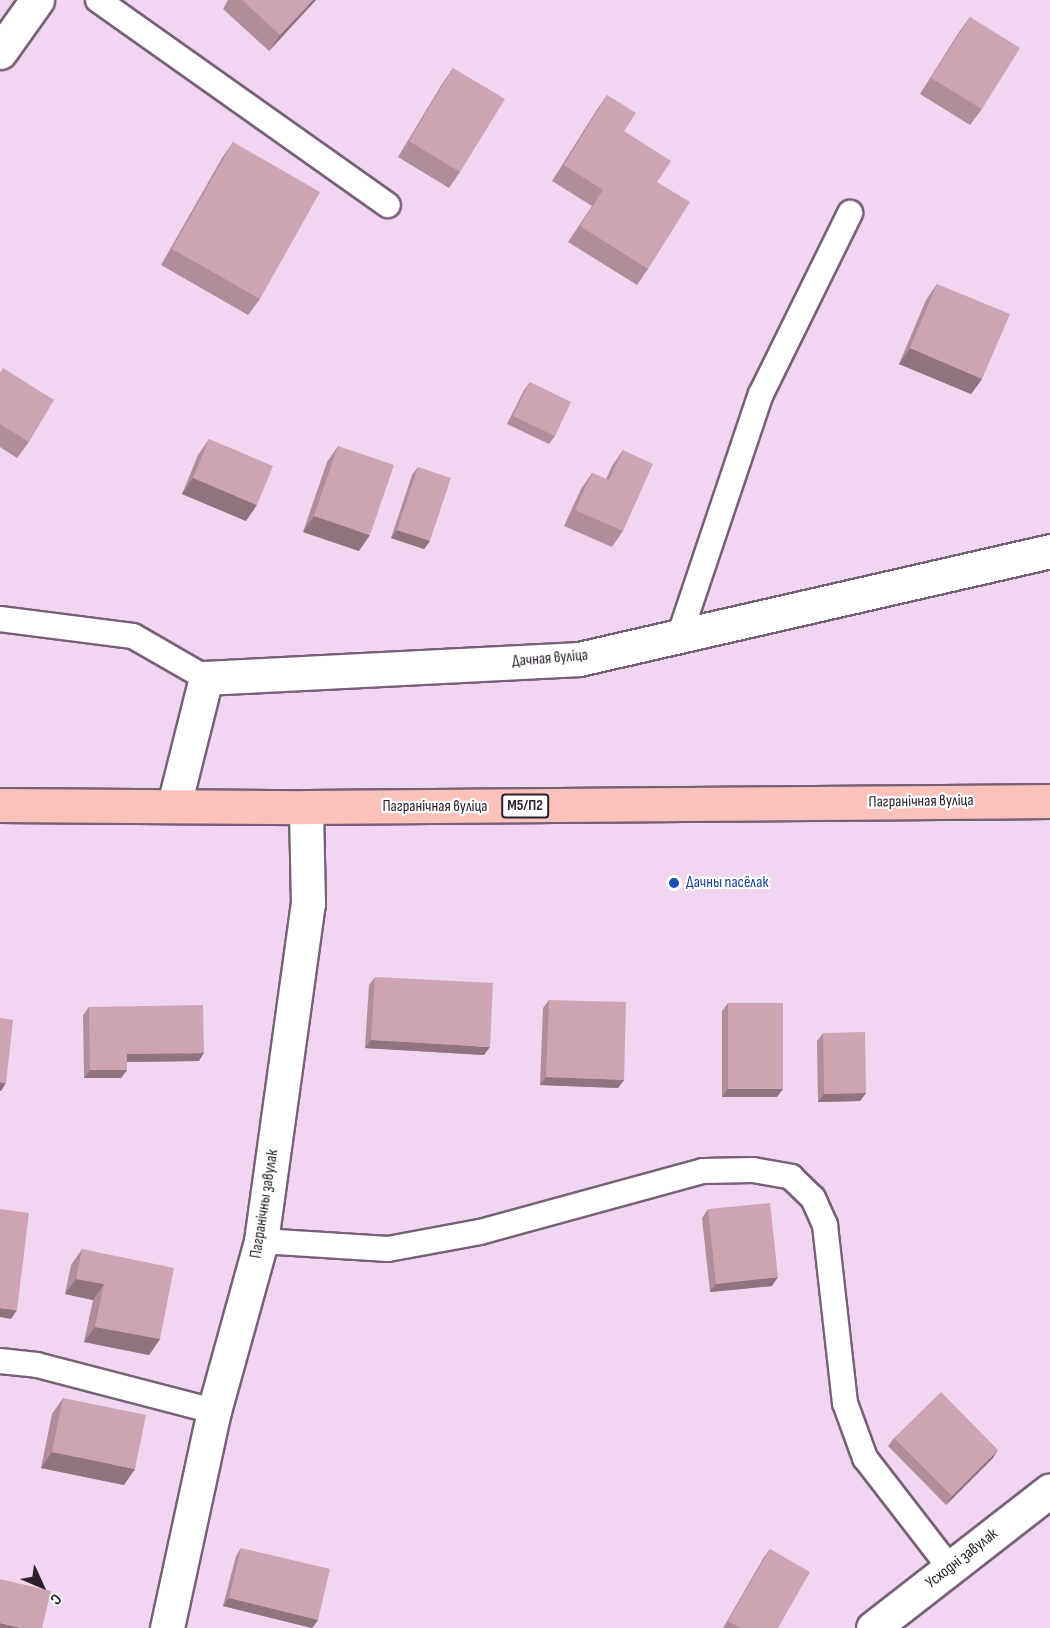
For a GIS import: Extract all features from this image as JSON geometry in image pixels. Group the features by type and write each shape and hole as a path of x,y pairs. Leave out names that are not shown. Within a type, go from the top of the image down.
{"main road":[{"name":"Пагранічная вуліца","path":"0,805 306,807 1050,801"}],"street":[{"path":"0,52 37,0"},
{"name":"Дачная вуліца","path":"206,678 579,659 1050,551"},
{"path":"174,805 206,678"},
{"name":"Пагранічны завулак","path":"167,1628 214,1411 261,1241 308,904 306,807"},
{"name":"Усходні завулак","path":"873,1628 1050,1490"}],"lane":[{"path":"98,0 388,205"},
{"path":"680,634 761,394 850,213"},
{"path":"0,619 133,636 206,678"},
{"path":"261,1241 388,1249 480,1232 703,1171 753,1170 791,1177 813,1198 825,1225 845,1403 865,1458 950,1568"},
{"path":"0,1361 37,1365 214,1411"}],"building":[{"path":"242,0 313,0 280,35"},
{"path":"970,17 1020,48 982,109 931,78"},
{"path":"453,68 505,99 460,172 409,141"},
{"path":"607,95 636,113 624,131 671,161 657,182 690,202 648,269 580,226 603,190 564,165"},
{"path":"233,142 320,192 260,299 172,249"},
{"path":"937,284 1010,314 982,379 910,348"},
{"path":"3,368 54,400 29,442 0,424 0,373"},
{"path":"530,382 571,402 555,436 513,416"},
{"path":"209,439 273,466 257,505 193,478"},
{"path":"338,446 394,465 370,535 314,516"},
{"path":"623,450 653,464 623,531 575,510 592,473 609,480"},
{"path":"418,467 451,478 430,541 397,530"},
{"path":"375,977 493,983 490,1047 371,1040"},
{"path":"549,1000 626,1002 624,1080 546,1077"},
{"path":"728,1003 783,1003 783,1089 728,1089"},
{"path":"203,1005 204,1053 127,1054 127,1070 90,1070 89,1007"},
{"path":"0,1018 13,1020 6,1083 0,1082"},
{"path":"865,1032 866,1093 824,1094 823,1033"},
{"path":"770,1203 778,1277 716,1284 708,1209"},
{"path":"0,1209 29,1213 17,1310 0,1308"},
{"path":"82,1249 174,1268 160,1339 95,1327 104,1284 76,1279"},
{"path":"941,1392 998,1450 952,1496 894,1438"},
{"path":"63,1398 146,1415 135,1469 52,1452"},
{"path":"241,1548 330,1569 318,1620 229,1598"},
{"path":"770,1549 810,1572 778,1628 741,1628 728,1621"},
{"path":"0,1579 51,1591 42,1628 21,1628 0,1623"}],"place":[{"name":"Дачны пасёлак","path":"674,883"}]}
